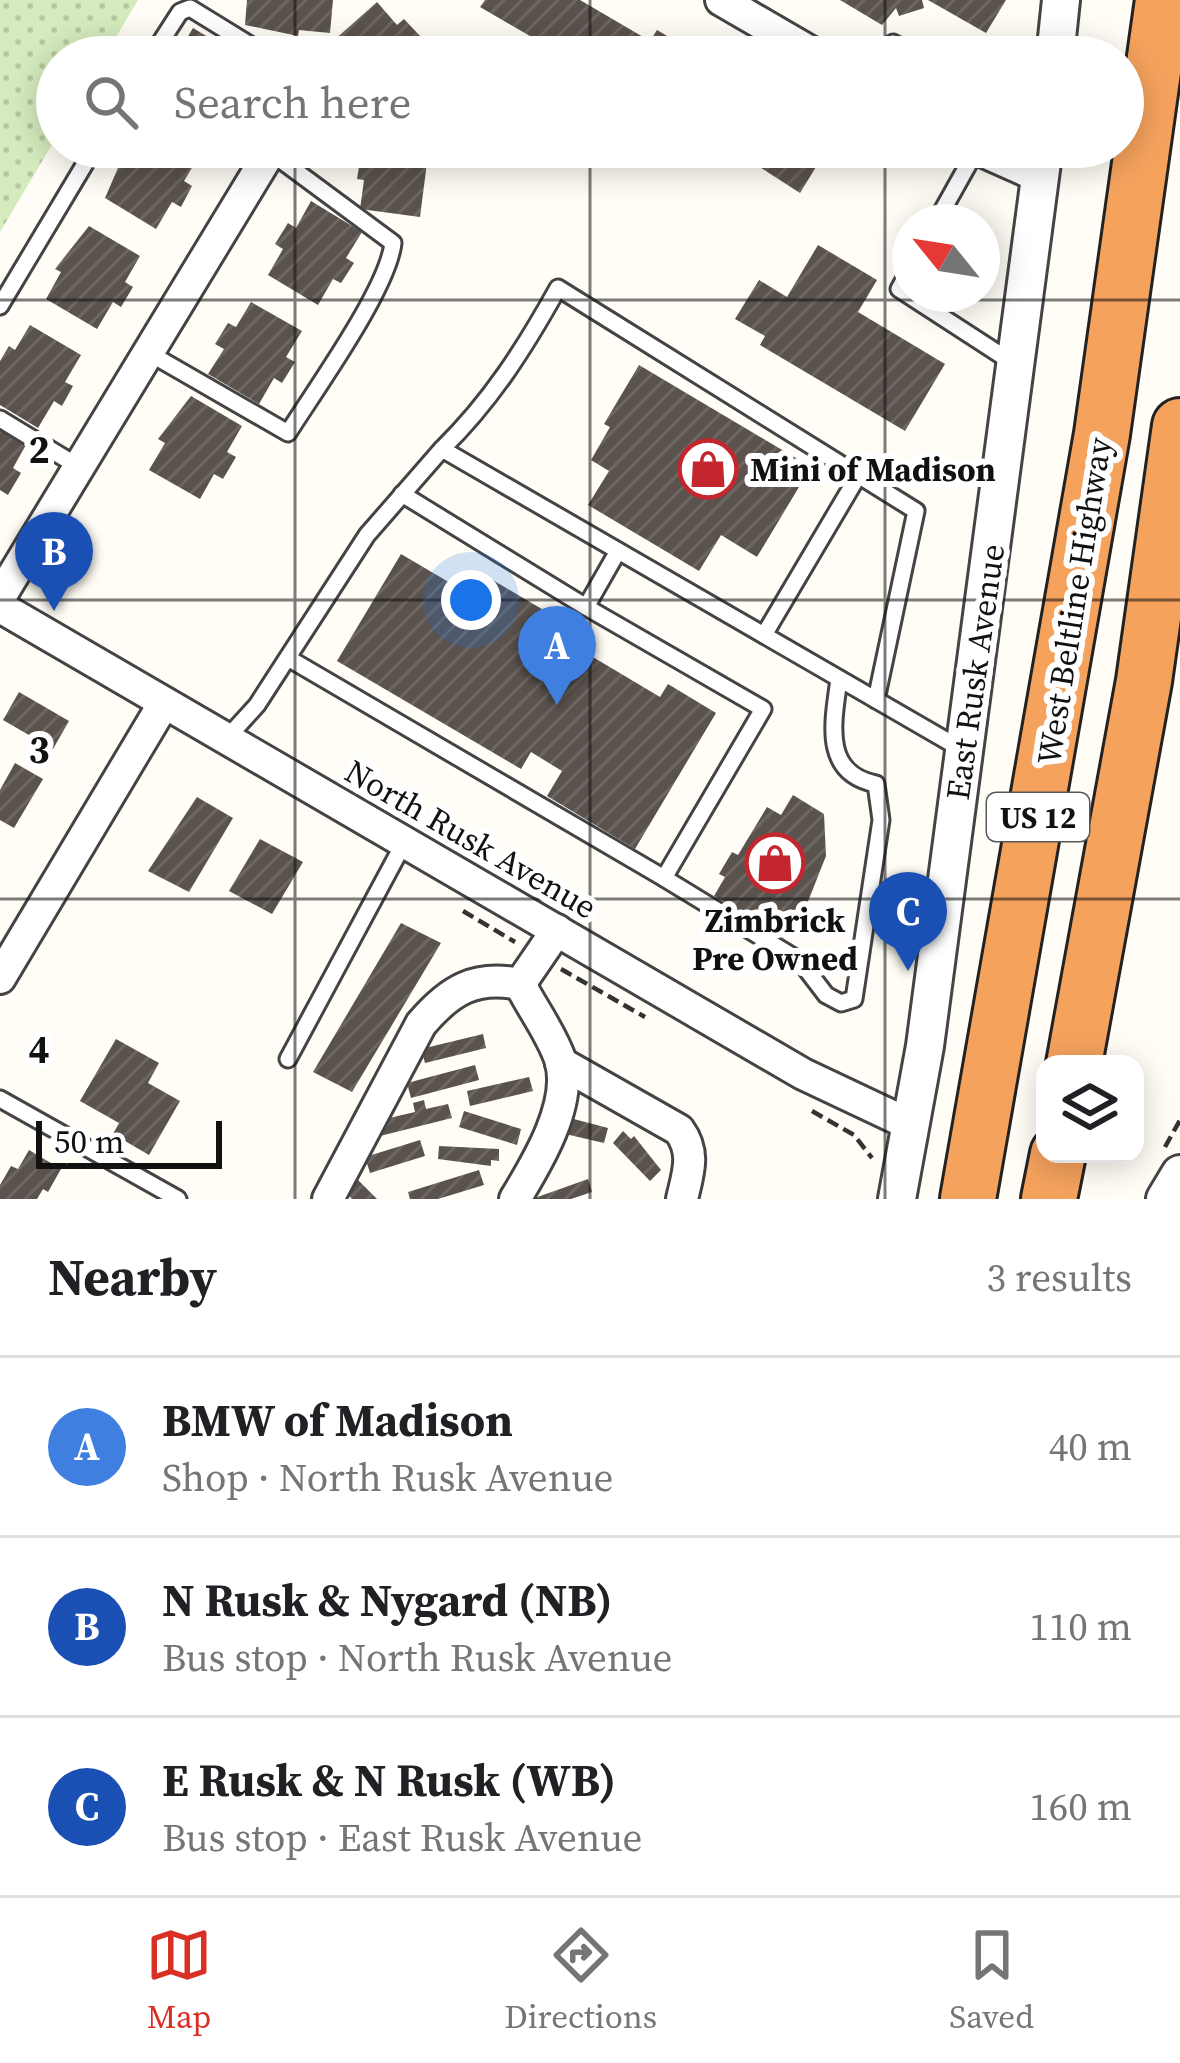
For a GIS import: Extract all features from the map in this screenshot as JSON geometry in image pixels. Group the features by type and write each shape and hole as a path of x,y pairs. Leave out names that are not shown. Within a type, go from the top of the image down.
{"highway":[{"path":"1128,36 1130,0"},
{"name":"West Beltline Highway","path":"1144,130 1162,0"},
{"path":"1102,434 1119,168"},
{"name":"West Beltline Highway","path":"968,1199 1102,434 1139,168"},
{"name":"US 12","path":"1076,1055 1144,681 1180,426"},
{"path":"1144,681 1180,529"},
{"path":"1049,1199 1056,1163"}],"street":[{"path":"721,0 783,36"},
{"path":"1057,36 1061,0"},
{"path":"0,597 263,168"},
{"name":"East Rusk Avenue","path":"897,1199 964,750 1041,168"},
{"name":"North Rusk Avenue","path":"0,607 803,1073 911,1125"},
{"path":"0,978 164,703"},
{"path":"520,984 557,930"},
{"path":"328,1199 411,1042 440,1002 468,982 496,979 520,984"},
{"path":"515,1199 547,1138 563,1081 562,1063 520,984"},
{"path":"562,1063 663,1118 689,1144 682,1199"},
{"path":"1166,1199 1180,1174"}],"lane":[{"path":"165,36 180,12 190,8 235,36"},
{"path":"0,306 82,168"},
{"path":"148,353 288,433 381,279 393,243 299,168"},
{"path":"946,204 965,168"},
{"path":"226,739 289,658 367,535 481,411 518,361 558,288 916,511 876,700"},
{"path":"934,312 1016,365"},
{"path":"0,418 80,467"},
{"path":"442,449 964,750"},
{"path":"764,635 858,476"},
{"path":"402,494 763,709 664,878"},
{"path":"586,607 618,551"},
{"path":"289,658 800,961 826,995 841,1004 854,999 881,820 876,784 856,781 841,769 834,747 839,679"},
{"path":"288,1059 359,936 405,841"},
{"path":"0,1099 178,1199"}],"green space":[{"path":"0,0 138,0 117,36 36,36 38,168 0,232"}],"building":[{"path":"247,0 333,0 330,33 299,30 298,36 245,25"},
{"path":"485,0 580,0 641,36 530,36 480,7"},
{"path":"840,0 922,0 924,8 899,16 896,8 882,25"},
{"path":"928,0 1006,0 986,33"},
{"path":"377,2 397,25 404,19 420,36 339,36"},
{"path":"118,168 192,168 184,181 192,186 181,207 172,202 156,229 105,198"},
{"path":"359,168 426,168 420,217 360,209 364,180 357,179"},
{"path":"761,168 815,168 800,193"},
{"path":"311,201 362,232 346,258 354,263 341,283 333,279 318,305 268,275 283,249 275,244 288,223 296,228"},
{"path":"89,226 140,256 125,282 133,287 121,307 113,302 97,329 46,299 61,272 55,269"},
{"path":"818,245 877,280 858,312 945,364 905,431 760,345 765,336 735,319 759,280 787,297"},
{"path":"251,302 302,331 286,357 295,362 282,383 274,378 259,404 208,374 224,349 215,344 228,323 236,327"},
{"path":"30,325 81,355 65,382 73,386 62,406 54,401 38,428 0,405 0,361 9,346 15,350"},
{"name":"Mini of Madison","path":"639,365 811,467 757,557 721,535 699,571 588,505 609,471 591,460 610,427 604,424"},
{"path":"191,396 242,426 227,452 236,457 223,479 214,474 200,499 149,470 165,443 158,439"},
{"path":"0,425 28,441 13,468 21,473 8,495 0,490"},
{"path":"401,554 469,594 481,573 574,628 566,641 660,697 668,684 716,713 635,849 547,796 562,771 531,752 521,769 337,661"},
{"path":"19,692 69,721 53,749 3,720"},
{"path":"15,763 43,779 14,828 0,820 0,790"},
{"name":"Zimbrick Pre Owned","path":"793,795 824,814 826,856 801,919 784,938 714,896 725,877 719,874 732,852 738,855 767,807 781,815"},
{"path":"197,797 233,818 189,892 148,871"},
{"path":"260,839 303,862 272,914 229,891"},
{"path":"401,923 441,943 352,1092 313,1072"},
{"path":"483,1034 486,1048 425,1063 421,1049"},
{"path":"116,1039 159,1063 148,1083 180,1101 149,1155 113,1134 119,1123 80,1101"},
{"path":"475,1065 479,1080 411,1098 407,1083"},
{"path":"529,1077 533,1091 470,1106 467,1091"},
{"path":"424,1100 426,1109 448,1104 452,1118 380,1136 376,1121 415,1112 413,1103"},
{"path":"464,1111 521,1129 517,1145 459,1127"},
{"path":"566,1117 608,1128 604,1143 561,1133"},
{"path":"623,1131 631,1139 634,1136 661,1170 650,1181 613,1143"},
{"path":"420,1140 425,1156 370,1173 365,1157"},
{"path":"439,1146 499,1149 499,1161 491,1160 491,1166 438,1159"},
{"path":"29,1150 61,1169 48,1192 43,1189 37,1199 0,1199 0,1185 11,1166 18,1169"},
{"path":"479,1170 484,1185 438,1199 410,1199 408,1192"},
{"path":"357,1179 377,1199 352,1199 344,1191"},
{"path":"588,1179 592,1192 571,1199 532,1199"}],"place":[{"name":"Mini of Madison","path":"708,469"},
{"name":"N Rusk & Nygard (NB)","path":"54,611"},
{"name":"BMW of Madison","path":"557,705"},
{"name":"Zimbrick Pre Owned","path":"775,863"},
{"name":"E Rusk & N Rusk (WB)","path":"908,971"}]}
